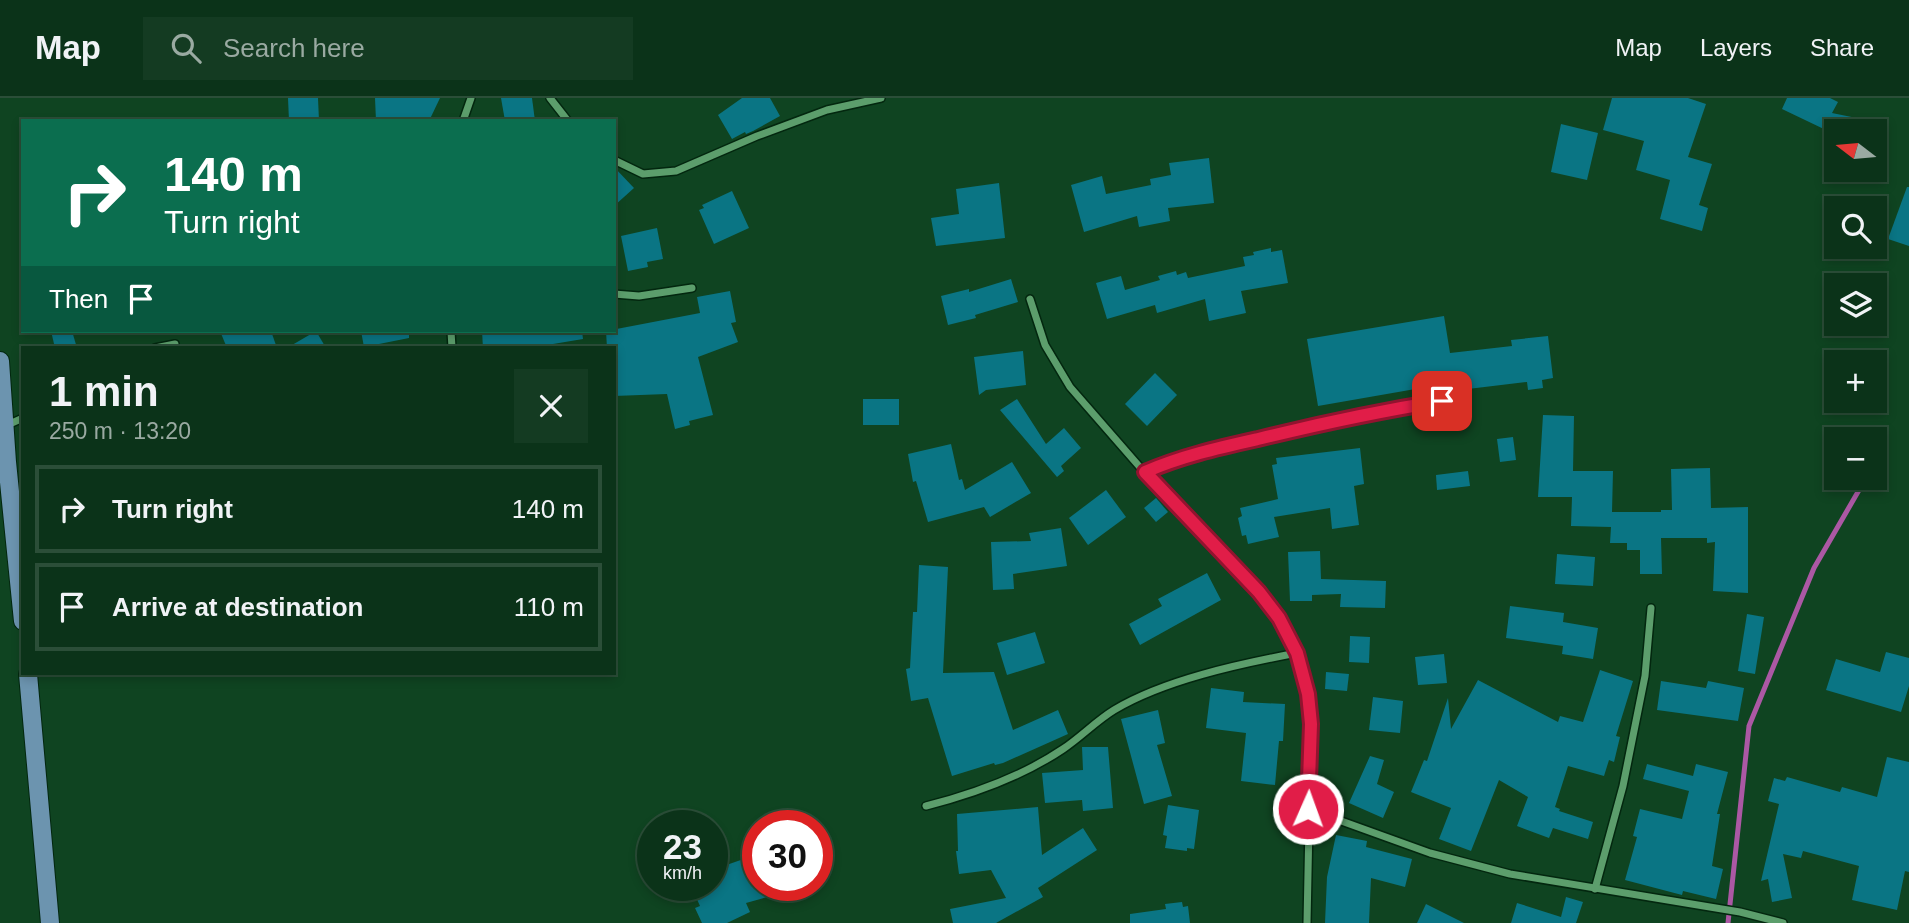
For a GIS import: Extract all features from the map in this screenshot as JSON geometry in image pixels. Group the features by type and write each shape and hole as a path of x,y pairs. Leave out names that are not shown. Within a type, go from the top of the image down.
{"main road":[{"path":"0,361 5,426 4,457 21,604"},
{"path":"28,675 46,852 50,923"}],"street":[{"path":"464,119 471,98"},
{"path":"550,98 566,119"},
{"path":"616,161 643,174 676,171 757,136 828,110 881,98"},
{"path":"616,294 639,296 692,288"},
{"path":"1030,299 1045,345 1070,387 1145,472 1259,592 1279,618 1297,653 1308,694 1311,724 1307,923"},
{"path":"165,346 175,344"},
{"path":"1145,472 1191,455 1355,415 1442,401"},
{"path":"5,426 21,419"},
{"path":"1595,888 1623,786 1646,676 1651,608"},
{"path":"926,806 977,790 1045,760 1114,710 1159,689 1297,653"},
{"path":"1308,809 1430,853 1510,874 1740,912 1783,923"}],"building":[{"path":"288,98 318,98 319,119 289,119"},
{"path":"375,98 440,98 430,119 376,119"},
{"path":"501,98 532,98 535,119 505,119"},
{"path":"742,98 770,98 780,116 732,139 718,115"},
{"path":"1612,98 1688,98 1706,104 1688,157 1712,164 1699,205 1708,208 1702,231 1660,219 1670,180 1636,170 1644,141 1603,130"},
{"path":"1787,98 1830,98 1838,102 1832,113 1861,119 1824,119 1824,129 1782,109"},
{"path":"1561,124 1598,133 1587,180 1551,172"},
{"path":"1209,158 1214,203 1168,208 1170,221 1139,227 1137,216 1084,232 1071,185 1102,176 1106,194 1151,185 1150,179 1171,175 1169,163"},
{"path":"616,169 634,188 616,204"},
{"path":"999,183 1005,238 936,246 931,218 959,214 956,189"},
{"path":"1909,187 1909,246 1888,239"},
{"path":"732,191 749,228 714,244 699,210 704,208 702,205"},
{"path":"657,228 663,259 647,262 648,267 628,271 621,236"},
{"path":"1271,248 1271,252 1282,250 1288,283 1241,291 1246,313 1209,321 1205,299 1157,313 1155,305 1107,319 1096,283 1121,276 1125,290 1160,280 1158,276 1176,271 1177,275 1186,272 1188,278 1245,266 1243,257"},
{"path":"1011,279 1018,302 948,325 941,296 969,289 969,292"},
{"path":"730,291 736,322 731,323 738,342 698,357 713,415 689,421 690,425 675,429 667,394 616,396 616,346 607,346 606,333 700,313 697,297"},
{"path":"1444,316 1450,353 1512,346 1511,340 1548,336 1553,378 1542,380 1543,388 1528,390 1527,382 1468,389 1467,380 1318,406 1307,339"},
{"path":"51,333 73,333 76,346 55,346"},
{"path":"221,333 272,333 276,346 226,346"},
{"path":"317,333 325,346 290,346"},
{"path":"361,333 409,333 409,338 364,346"},
{"path":"482,333 582,333 583,339 541,346 483,346"},
{"path":"1023,351 1026,385 986,390 979,395 974,357"},
{"path":"1155,373 1177,395 1147,426 1125,404"},
{"path":"863,399 899,399 899,425 863,425"},
{"path":"1017,399 1046,444 1064,428 1081,448 1061,466 1064,471 1057,477 1000,410"},
{"path":"1543,415 1574,416 1573,471 1613,471 1612,512 1672,510 1671,469 1710,468 1711,508 1748,507 1748,593 1713,591 1715,542 1707,543 1707,538 1661,538 1662,574 1640,574 1640,550 1627,550 1627,543 1610,543 1611,527 1571,526 1572,497 1538,497"},
{"path":"1513,437 1516,460 1500,462 1497,439"},
{"path":"951,444 959,480 962,479 965,490 1012,462 1031,493 990,517 984,507 928,522 916,481 913,482 908,454"},
{"path":"1360,448 1364,484 1354,486 1359,525 1332,529 1330,508 1274,517 1279,537 1248,544 1246,535 1242,536 1238,518 1242,516 1240,508 1278,499 1272,465 1277,464 1276,458"},
{"path":"1468,471 1470,486 1437,490 1436,475"},
{"path":"1106,490 1126,517 1088,545 1069,518"},
{"path":"1156,498 1168,512 1156,522 1144,508"},
{"path":"1061,528 1067,566 1013,574 1014,589 993,590 991,542 1031,541 1029,533"},
{"path":"1320,551 1321,579 1386,581 1385,608 1340,607 1341,594 1312,595 1312,601 1290,601 1288,552"},
{"path":"1557,554 1595,557 1593,586 1555,584"},
{"path":"919,565 948,567 943,673 994,672 1013,730 1058,710 1068,734 1003,763 994,763 952,776 928,698 911,701 906,669 910,668 913,612 917,612"},
{"path":"1207,573 1221,600 1140,645 1129,624 1162,606 1158,599"},
{"path":"1510,606 1564,613 1563,622 1598,628 1593,659 1562,654 1563,646 1506,638"},
{"path":"1747,614 1764,617 1755,674 1738,671"},
{"path":"1035,632 1045,663 1007,675 997,643"},
{"path":"1350,636 1370,637 1369,663 1349,662"},
{"path":"1886,652 1909,658 1909,686 1901,712 1826,690 1836,659 1880,672"},
{"path":"1444,654 1447,683 1418,685 1415,657"},
{"path":"1600,670 1633,681 1616,736 1620,737 1614,762 1609,760 1604,776 1568,766 1555,807 1560,809 1559,811 1593,822 1588,839 1553,828 1549,838 1517,826 1528,797 1499,780 1471,851 1439,839 1451,808 1411,792 1424,760 1427,761 1448,698 1451,729 1478,680 1558,722 1560,716 1583,722"},
{"path":"1326,672 1349,674 1347,691 1325,689"},
{"path":"1661,681 1706,688 1708,681 1744,688 1738,721 1657,710"},
{"path":"1211,688 1244,692 1243,702 1285,704 1283,741 1279,741 1275,785 1241,781 1246,733 1206,728"},
{"path":"1373,697 1403,701 1400,733 1369,730"},
{"path":"1158,710 1165,743 1157,745 1172,796 1144,804 1121,719"},
{"path":"1082,747 1108,747 1113,808 1083,811 1082,800 1045,803 1042,773 1083,770"},
{"path":"1370,756 1384,760 1377,784 1394,792 1383,818 1349,803"},
{"path":"1887,757 1909,762 1909,872 1905,871 1897,910 1852,900 1859,866 1803,851 1801,858 1783,854 1792,898 1772,902 1768,879 1761,881 1779,804 1768,801 1774,778 1785,781 1787,777 1840,792 1842,787 1877,797"},
{"path":"1647,764 1693,776 1696,764 1728,772 1717,814 1720,814 1712,866 1723,869 1716,899 1683,891 1682,895 1625,880 1637,837 1633,836 1640,809 1682,819 1689,791 1643,779"},
{"path":"1168,805 1199,810 1194,849 1187,848 1187,851 1165,848 1167,836 1163,835"},
{"path":"1038,807 1042,855 1083,828 1097,850 1038,888 1043,897 996,923 953,923 950,909 1006,898 991,870 959,874 956,851 957,814"},
{"path":"1336,835 1367,841 1366,847 1412,859 1405,887 1371,878 1369,923 1325,923 1327,877"},
{"path":"742,860 742,901 753,901 746,903 750,912 727,923 702,923 695,908 700,906 698,901 728,901 728,864"},
{"path":"1566,897 1583,902 1576,923 1511,923 1517,903 1561,917"},
{"path":"1182,902 1183,907 1188,906 1190,923 1130,923 1130,914 1166,909 1165,904"},
{"path":"1426,904 1464,923 1417,923"}],"waterway":[{"path":"1728,923 1749,726 1814,568 1859,490"}],"route":[{"path":"1308,809 1311,724 1308,694 1297,653 1279,618 1259,592 1145,472 1178,458 1355,415 1442,401"}]}
